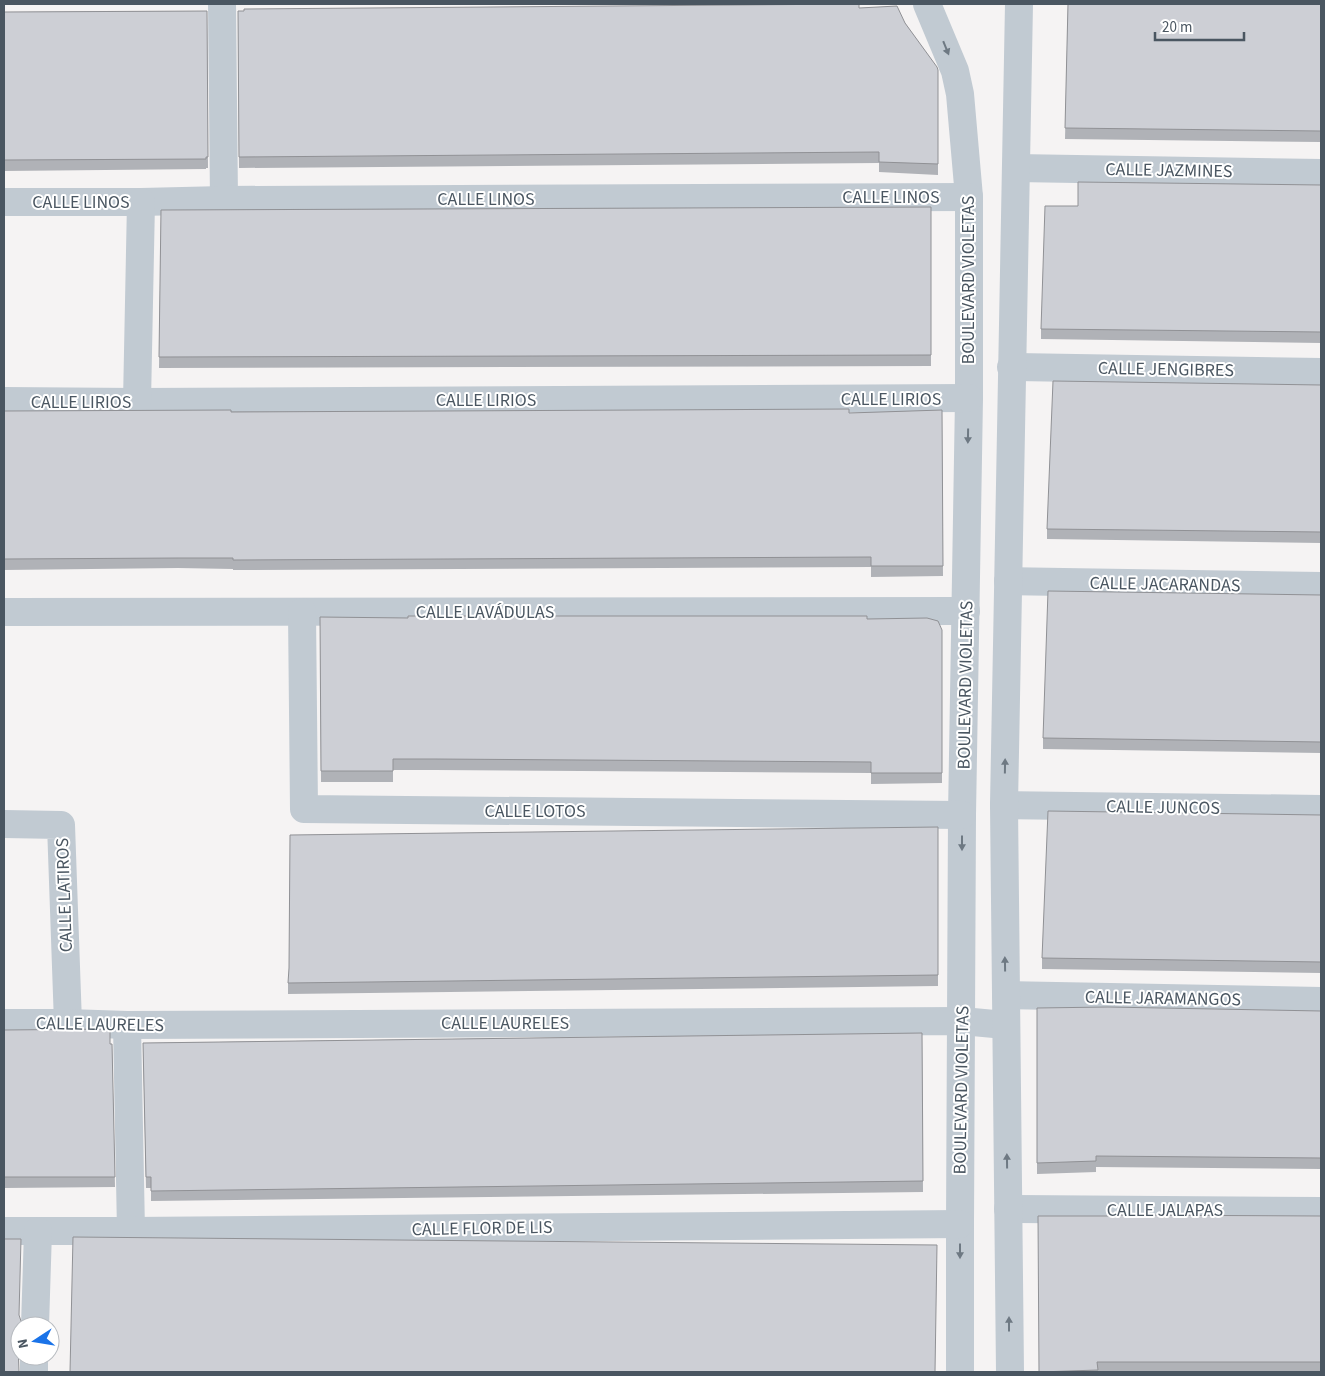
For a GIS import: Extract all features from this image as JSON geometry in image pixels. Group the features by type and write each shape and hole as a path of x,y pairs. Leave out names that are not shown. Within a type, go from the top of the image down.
{"street":[{"path":"222,4 224,200"},
{"name":"BOULEVARD VIOLETAS","path":"927,4 955,71 960,94 969,197 969,398 962,815 960,1372"},
{"path":"1010,1372 1004,805 1018,4"},
{"name":"CALLE JAZMINES","path":"1016,168 1321,173"},
{"name":"CALLE LINOS","path":"4,202 969,197"},
{"path":"137,402 141,202"},
{"name":"CALLE JENGIBRES","path":"1011,367 1321,372"},
{"name":"CALLE LIRIOS","path":"4,401 969,398"},
{"name":"CALLE JACARANDAS","path":"1008,581 1321,586"},
{"name":"CALLE LAVÁDULAS","path":"4,612 302,612 966,620 1007,629"},
{"name":"CALLE LOTOS","path":"302,612 304,809 962,815"},
{"name":"CALLE JUNCOS","path":"1004,805 1321,809"},
{"name":"CALLE LATIROS","path":"4,824 61,825 68,1023"},
{"name":"CALLE JARAMANGOS","path":"1006,995 1321,1001"},
{"name":"CALLE LAURELES","path":"4,1023 127,1025 962,1022 1006,1024"},
{"path":"127,1025 131,1231"},
{"name":"CALLE JALAPAS","path":"1008,1209 1321,1211"},
{"name":"CALLE FLOR DE LIS","path":"4,1231 960,1224"},
{"path":"35,1316 38,1231"}],"building":[{"path":"859,4 859,8 897,6 905,23 937,67 938,164 879,162 879,152 239,157 238,11 244,11 244,9"},
{"path":"1068,4 1321,4 1321,131 1065,128"},
{"path":"207,11 208,157 206,159 4,160 4,12"},
{"path":"1078,182 1321,185 1321,332 1041,329 1045,206 1078,206"},
{"path":"931,207 931,355 159,357 161,210"},
{"path":"1053,381 1321,385 1321,532 1047,529"},
{"path":"849,409 849,413 942,410 943,566 871,566 871,557 233,560 233,558 4,559 4,411 231,410 231,412"},
{"path":"1048,591 1321,595 1321,742 1043,738"},
{"path":"408,616 867,616 867,619 927,618 938,621 942,630 942,773 871,773 871,762 435,759 393,759 393,771 321,771 320,617 408,618"},
{"path":"1048,811 1321,815 1321,962 1042,958"},
{"path":"938,827 938,975 288,983 290,835"},
{"path":"1108,1007 1321,1011 1321,1158 1096,1156 1096,1161 1037,1163 1037,1008"},
{"path":"110,1029 115,1177 4,1177 4,1030"},
{"path":"922,1033 923,1181 151,1191 151,1177 146,1177 143,1043"},
{"path":"1038,1216 1321,1216 1321,1362 1097,1362 1098,1370 1039,1372"},
{"path":"73,1237 937,1245 935,1372 70,1372"},
{"path":"4,1239 21,1239 19,1316 10,1316 10,1366 19,1366 19,1372 4,1372"}]}
